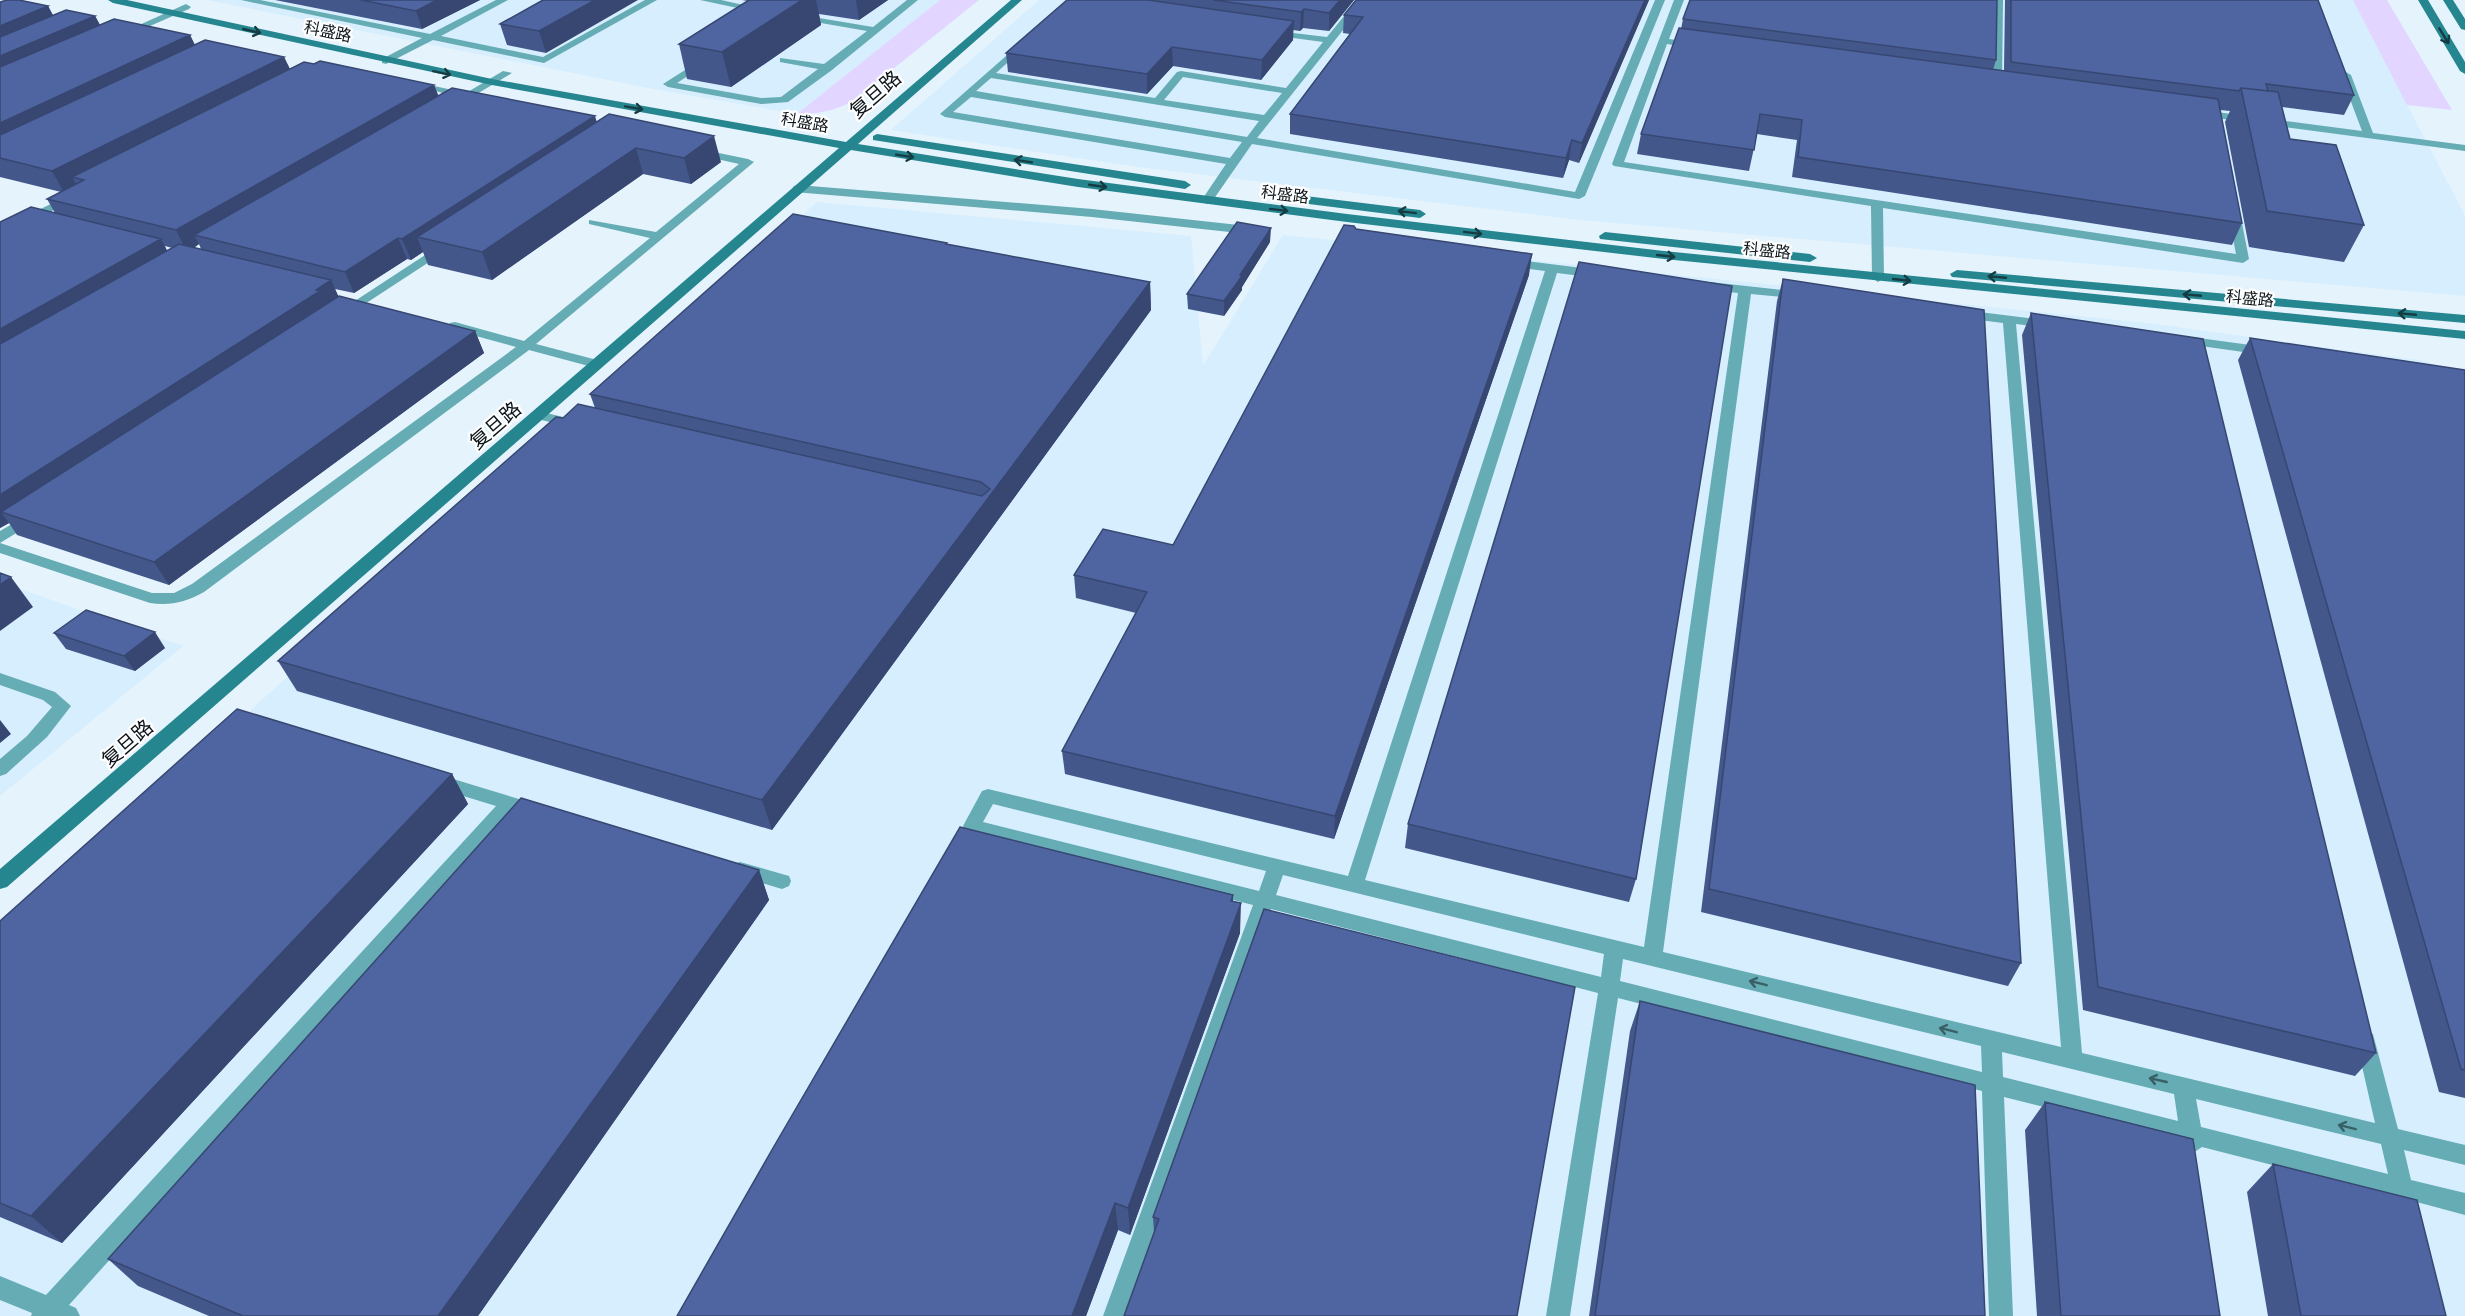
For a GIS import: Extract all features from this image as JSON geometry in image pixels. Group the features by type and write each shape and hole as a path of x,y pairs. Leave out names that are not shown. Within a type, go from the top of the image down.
{"street":[{"name":"科盛路","path":"112,0 386,61 492,82 852,138 1056,180 1211,195 1664,255 2465,320"},
{"name":"科盛路","path":"156,0 507,73 801,125"},
{"name":"复旦路","path":"0,881 798,189 852,138 1017,0"},
{"path":"2422,0 2465,71"},
{"path":"2448,0 2465,27"},
{"path":"798,189 1092,213 1269,232"},
{"name":"科盛路","path":"1878,272 2465,335"}],"lane":[{"path":"246,0 544,60 652,0"},
{"path":"270,5 281,0"},
{"path":"386,61 503,0"},
{"path":"705,0 768,11"},
{"path":"718,51 668,84 774,102 791,97 913,0"},
{"path":"1211,195 1232,162 1362,0"},
{"path":"968,93 1579,196 1660,1 1647,0"},
{"path":"1678,0 1618,164 2243,259 2232,204"},
{"path":"1997,86 1998,0"},
{"path":"110,40 186,7"},
{"path":"789,15 876,30"},
{"path":"119,29 154,36"},
{"path":"1258,30 1330,40"},
{"path":"1029,39 945,114 1232,162"},
{"path":"1663,41 1709,47"},
{"path":"784,60 828,68"},
{"path":"2341,63 2369,136"},
{"path":"447,108 507,73"},
{"path":"1157,102 1181,74 1289,90"},
{"path":"988,75 1266,119"},
{"path":"400,82 490,101"},
{"path":"2193,112 2217,121 2465,148"},
{"path":"0,548 150,598 164,601 180,599 527,345 748,162 681,148"},
{"path":"0,234 87,189"},
{"path":"1877,203 1878,272"},
{"path":"29,219 52,225"},
{"path":"593,222 659,236"},
{"path":"330,321 460,236"},
{"path":"1495,261 1611,275"},
{"path":"1354,885 1552,268"},
{"path":"1701,285 1814,298"},
{"path":"1652,958 1745,290"},
{"path":"338,296 382,307"},
{"path":"1952,313 2063,325"},
{"path":"2009,319 2072,1060"},
{"path":"438,322 596,364"},
{"path":"2176,339 2284,353"},
{"path":"2199,342 2204,365"},
{"path":"538,415 595,428"},
{"path":"0,538 40,512"},
{"path":"0,679 49,696 62,706 50,725 0,769"},
{"path":"421,776 554,816"},
{"path":"960,846 988,796 2465,1155"},
{"path":"0,1288 54,1314 509,804"},
{"path":"972,826 2465,1204"},
{"path":"725,865 782,881"},
{"path":"1115,1316 1277,866"},
{"path":"1558,1316 1615,949"},
{"path":"2361,1022 2407,1211"},
{"path":"1991,1040 2001,1316"},
{"path":"2183,1087 2196,1169"}],"shaded area":[{"path":"207,0 940,0 797,114 653,89"},
{"path":"940,0 979,0 853,101 826,111 797,114"},
{"path":"1039,0 2353,0 2465,216 2465,296 1580,220 1138,167 891,130"},
{"path":"2353,0 2387,0 2452,110 2407,105"},
{"path":"817,202 1191,236 1203,366 1283,235 2147,323 2424,361 2465,374 2465,1316 0,1316 0,935"},
{"path":"0,582 183,646 0,796"}],"building":[{"path":"7,0 48,6 0,26 0,2"},
{"path":"361,0 437,0 416,11"},
{"path":"543,0 595,0 539,31 500,24"},
{"path":"749,0 802,0 722,52 679,44"},
{"path":"1067,0 1148,0 1294,21 1262,60 1172,47 1147,74 1006,53"},
{"path":"1213,0 1340,0 1329,13 1304,9 1301,12"},
{"path":"1356,0 1645,0 1582,143 1572,140 1566,158 1290,114 1363,17 1344,15"},
{"path":"1690,0 1997,0 1996,60 1683,19"},
{"path":"2011,0 2318,0 2354,95 2266,84 2268,91 2241,88 2239,91 2011,62"},
{"path":"66,10 95,16 0,56 0,37"},
{"path":"114,19 190,35 0,123 0,67"},
{"path":"1679,28 2218,99 2242,223 1798,157 1802,120 1760,114 1754,150 1641,134"},
{"path":"205,40 284,57 52,171 0,158 0,135"},
{"path":"320,61 434,85 176,230 47,199 84,180 72,177 304,62 314,64"},
{"path":"452,88 595,116 402,239 398,238 345,272 194,235"},
{"path":"2241,88 2278,92 2290,139 2336,145 2364,225 2267,211"},
{"path":"609,114 714,136 684,158 636,148 482,252 417,237"},
{"path":"31,207 161,239 0,329 0,222"},
{"path":"793,214 1150,282 762,800 278,661 556,417 563,418 578,404 982,496 990,489 981,482 590,394"},
{"path":"1237,222 1271,228 1240,275 1242,276 1224,301 1187,294"},
{"path":"1344,225 1354,226 1356,229 1532,254 1335,816 1062,751 1147,592 1074,575 1103,529 1173,545"},
{"path":"179,244 331,280 316,290 320,291 0,495 0,344"},
{"path":"1579,262 1732,286 1636,879 1408,824"},
{"path":"1783,279 1984,310 2021,963 1709,889"},
{"path":"339,296 475,331 154,562 1,512"},
{"path":"2031,313 2203,339 2376,1053 2098,987"},
{"path":"2250,338 2465,370 2465,1070 2461,1069"},
{"path":"0,573 11,577 0,585"},
{"path":"86,610 155,632 124,656 54,633"},
{"path":"237,709 452,774 31,1216 0,1203 0,921"},
{"path":"521,798 759,870 438,1316 243,1316 108,1259"},
{"path":"960,827 1233,895 1231,901 1241,903 1128,1208 1115,1203 1072,1316 677,1316 773,1148"},
{"path":"1264,909 1575,987 1517,1316 1124,1316 1159,1219 1153,1217"},
{"path":"1640,1001 1975,1085 1985,1316 1595,1316"},
{"path":"2045,1102 2193,1139 2220,1316 2061,1316"},
{"path":"2273,1164 2417,1200 2446,1316 2301,1316"}]}
